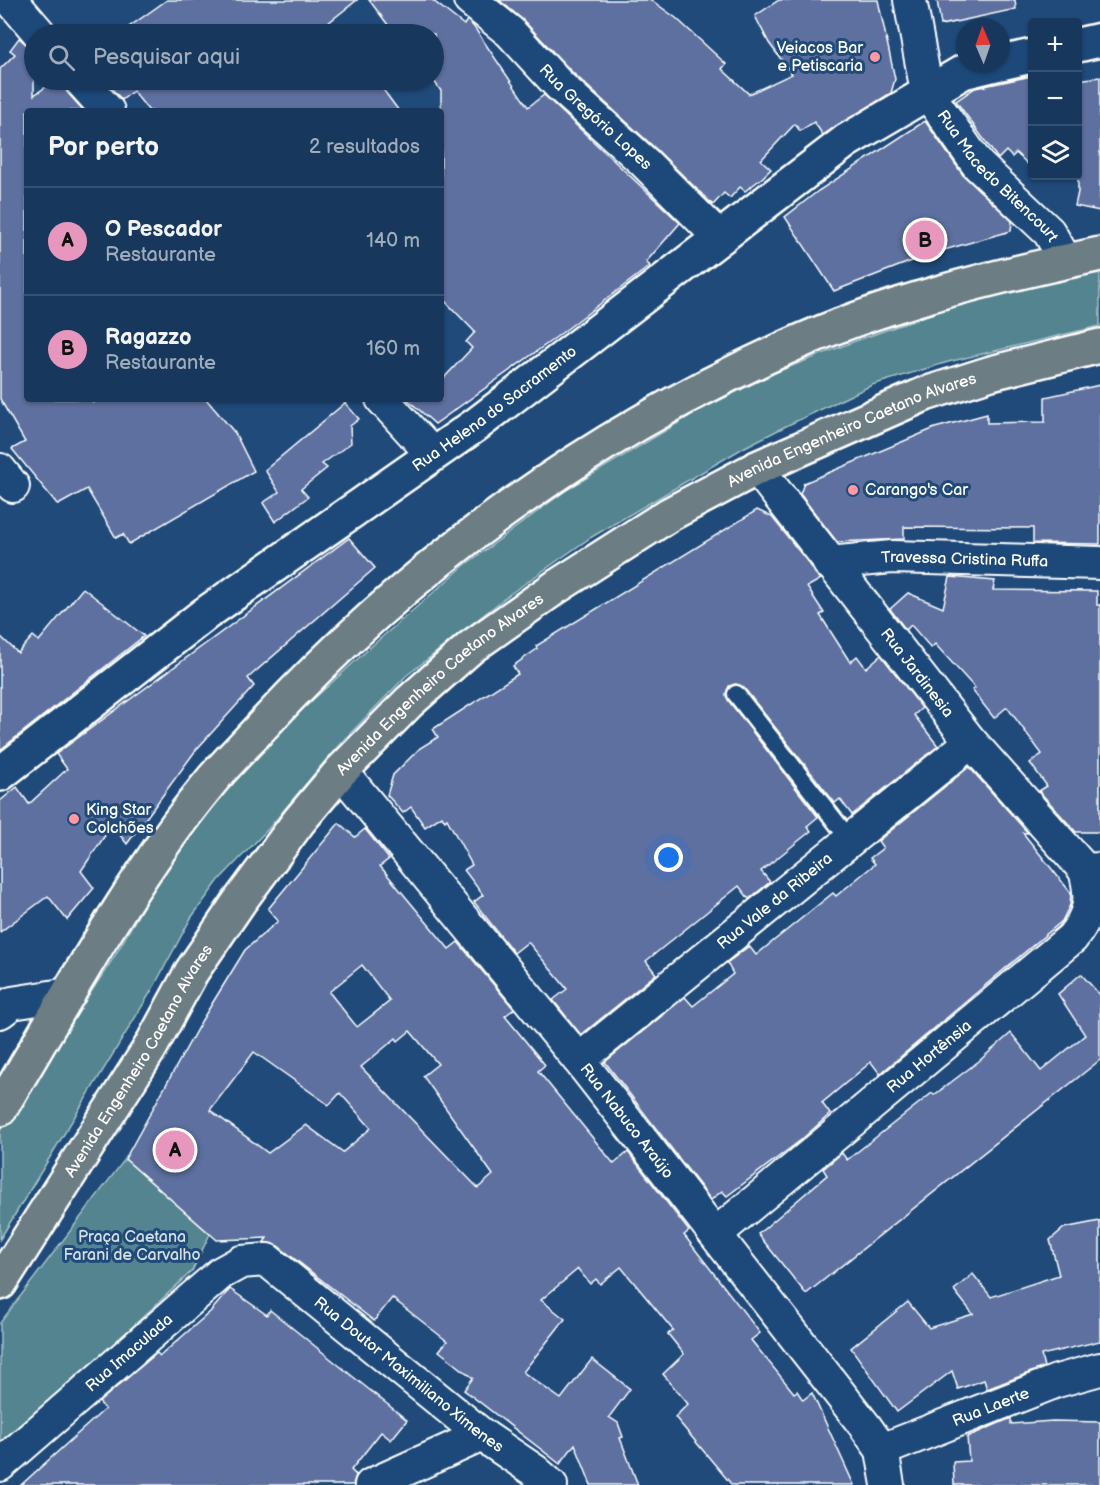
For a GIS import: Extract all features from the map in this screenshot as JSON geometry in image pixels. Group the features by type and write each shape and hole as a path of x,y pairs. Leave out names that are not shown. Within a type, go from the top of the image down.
{"main road":[{"path":"0,1109 136,884 208,785 297,688 392,597 477,530 671,405 779,350 883,310 1006,274 1100,254"},
{"name":"Avenida Engenheiro Caetano Alvares","path":"0,1283 150,1048 192,971 252,884 341,771 409,702 471,647 556,587 670,514 757,468 925,394 991,373 1100,346"}],"street":[{"path":"12,0 32,24"},
{"name":"Rua Gregório Lopes","path":"470,0 510,32 560,85 644,162 719,237"},
{"path":"910,0 927,92"},
{"path":"1082,44 1100,40"},
{"name":"Rua Helena do Sacramento","path":"1010,61 1028,57"},
{"name":"Rua Helena do Sacramento","path":"0,774 206,614 477,423 846,141 963,72"},
{"path":"89,90 105,108"},
{"name":"Rua Macedo Bitencourt","path":"927,92 978,165 1049,232 1065,261"},
{"path":"385,402 432,454"},
{"name":"Rua Jardinesia","path":"757,468 971,742 1092,870"},
{"name":"Travessa Cristina Ruffa","path":"830,563 892,557 1100,562"},
{"name":"Rua Vale da Ribeira","path":"579,1060 971,742"},
{"name":"Rua Nabuco Araújo","path":"341,771 579,1060 717,1233 882,1450 888,1485"},
{"name":"Rua Hortênsia","path":"717,1233 1072,938 1088,917 1092,870"},
{"path":"0,1012 12,1003 69,994"},
{"name":"Rua Doutor Maximiliano Ximenes","path":"267,1260 482,1435 536,1471 551,1485"},
{"name":"Rua Imaculada","path":"0,1466 221,1273 241,1262 267,1260"},
{"name":"Rua Laerte","path":"882,1450 1057,1382 1100,1369"},
{"path":"371,1485 482,1435"}],"lane":[{"path":"736,694 850,840"}],"green space":[{"path":"1100,273 1100,326 948,362 872,385 786,426 743,448 590,538 510,594 406,676 337,747 269,828 219,880 191,918 152,990 0,1239 0,1131 114,957 182,839 292,719 375,643 465,565 568,489 698,411 777,372 964,302"},
{"name":"Praça Caetana Farani de Carvalho","path":"125,1159 210,1234 192,1271 0,1451 0,1323"}],"building":[{"path":"167,0 357,0 327,24 133,24"},
{"path":"369,0 432,0 464,25 467,20 528,107 544,95 680,223 646,262 650,266 551,341 435,424 410,402 444,402 444,378 472,348 466,342 475,332 444,300 444,108 441,108 440,90 444,90 444,24 387,24"},
{"path":"499,0 651,0 676,18 726,64 722,69 749,94 792,74 769,43 755,16 779,0 878,0 895,79 891,93 823,135 814,122 800,131 795,124 761,160 771,169 762,178 745,191 740,187 730,198 724,193 713,205 572,72 523,20"},
{"path":"937,0 1015,0 1016,9 974,18 956,18 956,22 941,25"},
{"path":"19,38 24,42 24,90 34,90 34,95 41,90 66,90 81,108 24,108 24,402 209,402 235,433 254,471 129,544 123,534 116,538 87,489 58,505 12,449 25,442 0,399 0,69 15,54 10,50"},
{"path":"1028,77 1028,164 1016,153 1012,157 1006,151 998,159 956,101 975,88"},
{"path":"1100,77 1100,211 1075,206 1078,180 1082,180 1082,79"},
{"path":"113,90 383,90 397,108 147,108 133,91 122,100"},
{"path":"925,121 963,175 1012,221 1011,231 930,254 834,291 785,217 818,191"},
{"path":"1100,385 1100,544 1033,543 1033,528 904,527 904,539 837,542 800,494 804,483 935,428 987,414 987,423 1045,422 1045,397"},
{"path":"345,403 359,419 350,426 351,443 322,464 327,468 301,489 308,497 275,522 263,503 279,492 265,470"},
{"path":"757,510 772,517 821,579 807,587 824,613 820,615 850,662 857,656 866,668 881,655 922,708 914,715 938,746 852,815 840,799 835,803 744,688 735,684 729,686 726,695 728,700 818,817 807,826 811,831 761,871 770,882 749,899 739,886 646,961 656,974 581,1035 553,1000 567,989 528,942 514,953 474,902 483,895 464,870 472,865 447,819 445,821 442,816 425,827 411,807 403,813 387,795 393,775 420,748 438,737 433,729 518,674 513,666 537,649 536,646"},
{"path":"349,538 375,568 248,678 254,686 196,750 127,844 112,825 81,871 94,888 67,920 48,896 0,932 0,801 17,787 29,804 67,769 56,754"},
{"path":"950,577 995,581 993,590 1097,591 1097,605 1100,605 1100,832 1076,832 1039,791 1047,786 1030,763 1042,754 1007,707 994,718 972,690 975,688 935,644 931,648 911,625 906,630 890,609 908,593 943,608"},
{"path":"83,588 144,636 0,750 0,636 18,653 33,636 39,641"},
{"path":"969,767 1028,833 1023,833 1071,893 1070,905 1062,921 880,1074 871,1062 822,1103 830,1114 801,1140 727,1196 722,1191 711,1200 605,1062 685,997 693,1006 733,974 727,963 749,946 756,955 833,893 836,896 875,864 870,858 883,848 878,841"},
{"path":"339,823 355,837 365,829 389,859 380,866 449,949 458,942 514,1009 505,1016 545,1065 538,1071 614,1164 628,1152 689,1231 684,1235 760,1333 751,1340 794,1393 797,1391 803,1400 812,1393 854,1485 732,1485 675,1417 688,1404 663,1374 684,1354 668,1334 673,1330 621,1267 600,1284 596,1279 590,1284 578,1269 541,1300 565,1319 523,1372 561,1399 592,1359 630,1389 609,1417 618,1423 623,1437 620,1438 638,1485 591,1485 575,1444 560,1464 464,1390 473,1378 439,1351 447,1341 392,1298 374,1321 278,1246 264,1242 267,1238 217,1240 125,1159 202,1020 245,950 278,921 268,909","holes":["362,965 390,1001 357,1027 329,992","410,1031 438,1064 423,1076 493,1175 478,1188 361,1067 396,1038 398,1041","254,1052 329,1105 340,1093 371,1128 343,1152 306,1125 268,1153 210,1110"]},
{"path":"1081,974 1100,995 1100,1060 806,1294 758,1234 827,1175 823,1169 842,1153 847,1160 932,1093 934,1095 979,1061 1011,1033 1041,1071 1085,1035 1058,994"},
{"path":"1100,1221 1100,1341 1041,1355 1044,1367 987,1389 984,1380 958,1389 952,1371 897,1412 851,1348 908,1302 929,1328 973,1314 954,1290 973,1274 991,1297 1059,1275 1050,1240 1064,1228"},
{"path":"230,1289 267,1315 270,1310 407,1420 391,1440 381,1432 351,1470 356,1475 353,1485 21,1485 105,1409 99,1402 157,1353 160,1356 210,1312"},
{"path":"1011,1418 1011,1424 1053,1421 1100,1422 1100,1485 954,1485 953,1462 969,1461 967,1437"}],"place":[{"name":"Veiacos Bar e Petiscaria","path":"875,57"},
{"name":"Ragazzo","path":"925,240"},
{"name":"Carango's Car","path":"853,490"},
{"name":"King Star Colchões","path":"74,819"},
{"name":"O Pescador","path":"175,1150"}]}
